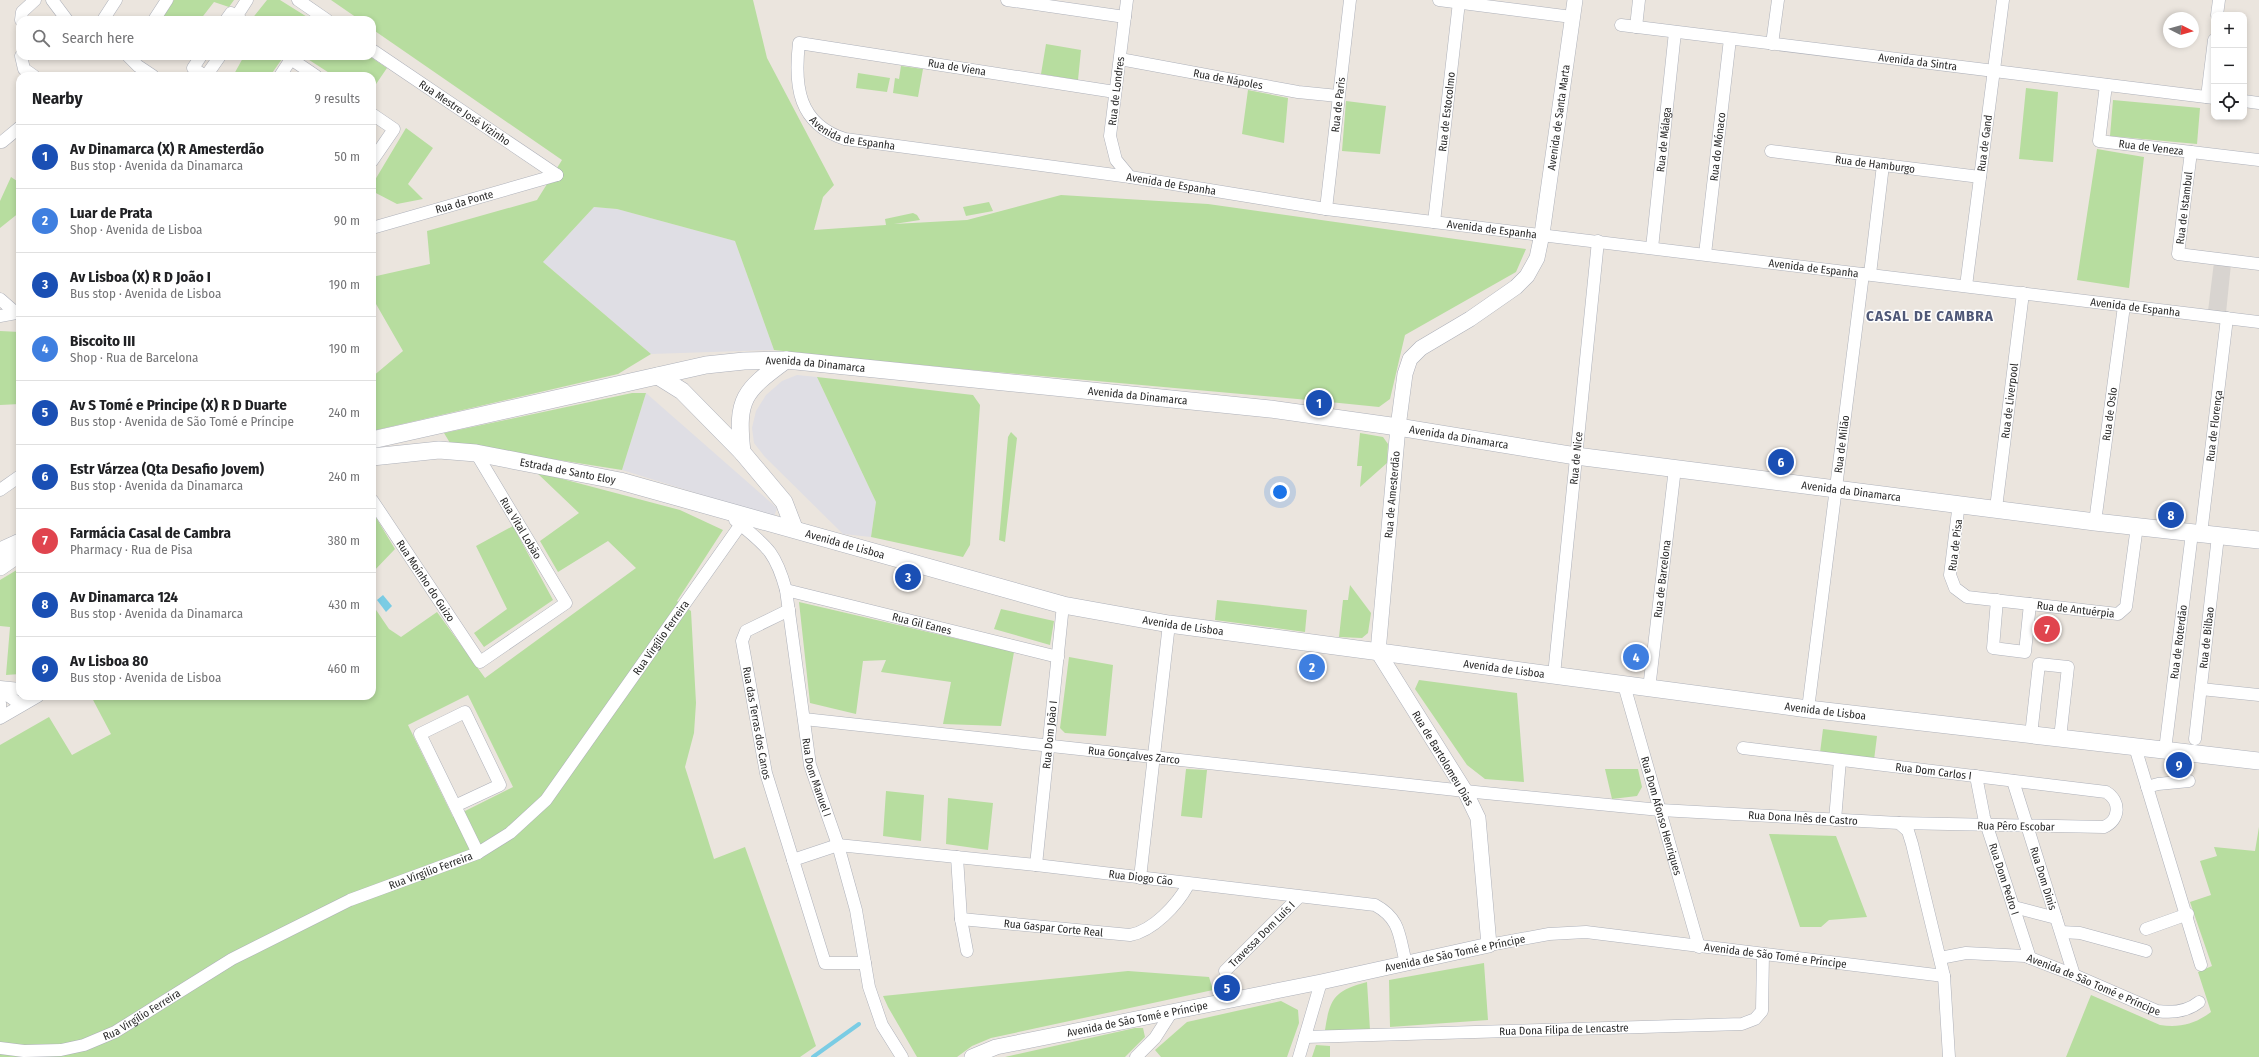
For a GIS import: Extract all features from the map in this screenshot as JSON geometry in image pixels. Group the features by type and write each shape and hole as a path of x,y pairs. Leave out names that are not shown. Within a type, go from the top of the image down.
{"main road":[{"name":"Avenida da Dinamarca","path":"658,376 706,365 744,361 786,360 1270,409 1398,427 1576,456 1959,503 2095,522 2259,540"},
{"path":"742,452 739,422 746,396 758,381 786,360"},
{"path":"376,439 658,376 682,391 742,452 784,502 794,528"},
{"name":"Estrada de Santo Eloy","path":"376,457 439,450 476,452 620,481 761,519"},
{"name":"Avenida de Lisboa","path":"761,519 1063,605 1169,624 1808,709 2259,761"},
{"path":"0,551 16,544"},
{"path":"0,568 16,556"}],"street":[{"path":"22,16 22,12 35,0"},
{"path":"52,0 64,16"},
{"path":"106,16 116,0"},
{"path":"157,16 167,0"},
{"path":"236,16 247,0"},
{"path":"298,0 321,16"},
{"path":"1007,0 1068,5 1125,17"},
{"name":"Rua de Londres","path":"1127,0 1110,126 1112,149 1118,165 1130,177"},
{"name":"Rua de Paris","path":"1326,209 1350,0"},
{"path":"1439,0 1497,3 1572,17"},
{"name":"Avenida de Santa Marta","path":"1542,234 1575,0"},
{"path":"1636,27 1639,0"},
{"path":"1772,44 1778,0"},
{"name":"Rua de Gand","path":"1966,286 2003,0"},
{"path":"2217,12 2219,0"},
{"name":"Rua de Estocolmo","path":"1434,222 1458,2"},
{"name":"Avenida da Sintra","path":"1621,25 2106,86 2210,97"},
{"name":"Rua de Málaga","path":"1652,248 1674,32"},
{"name":"Rua do Mónaco","path":"1705,254 1730,39"},
{"name":"Avenida de Espanha","path":"799,43 796,70 801,100 811,118 821,128 832,135 846,140 1130,177 1326,209 2259,322"},
{"name":"Rua de Viena","path":"799,43 1115,92"},
{"path":"2210,97 2213,48"},
{"name":"Rua Mestre José Vizinho","path":"376,53 557,175"},
{"name":"Rua de Nápoles","path":"1120,59 1298,92 1338,96"},
{"path":"22,60 24,69 28,72"},
{"path":"130,60 135,71"},
{"path":"198,60 193,68 198,72"},
{"path":"205,72 216,60"},
{"path":"283,72 290,60"},
{"path":"292,60 310,72"},
{"name":"Rua de Veneza","path":"2106,86 2099,141 2259,160"},
{"path":"2247,101 2259,103"},
{"path":"376,117 394,128 376,155"},
{"path":"0,142 16,130"},
{"name":"Rua de Hamburgo","path":"1771,151 1980,177"},
{"name":"Rua de Istambul","path":"2191,152 2178,254 2259,264"},
{"name":"Rua de Milão","path":"1808,709 1835,488 1883,165"},
{"name":"Rua da Ponte","path":"376,225 557,175"},
{"name":"Rua de Amesterdão","path":"1378,652 1398,427 1405,374 1410,359 1421,348 1470,319 1516,287 1526,276 1537,258 1542,234"},
{"name":"Rua de Nice","path":"1554,675 1598,241"},
{"name":"Rua de Liverpool","path":"1996,508 2023,293"},
{"path":"0,299 16,311"},
{"name":"Rua de Oslo","path":"2095,522 2124,306"},
{"path":"0,316 16,313"},
{"name":"Rua de Florença","path":"2196,533 2227,318"},
{"name":"Rua Vital Lobão","path":"476,452 566,603 480,662"},
{"name":"Rua de Barcelona","path":"1649,688 1675,468"},
{"path":"0,490 16,479"},
{"name":"Rua de Pisa","path":"1959,503 1950,575 1955,588 1967,597 2014,602"},
{"name":"Rua Moínho do Guizo","path":"376,506 480,662"},
{"name":"Rua Dom Manuel I","path":"723,510 771,551 780,566 786,590 810,765 838,845 856,910 869,987 882,1025 902,1057"},
{"name":"Rua Virgílio Ferreira","path":"0,1048 24,1050 61,1050 84,1045 115,1032 232,959 350,900 478,853 510,833 546,800 741,524"},
{"name":"Rua de Antuérpia","path":"2014,602 2118,614 2126,607 2136,526"},
{"name":"Rua de Roterdão","path":"2165,750 2196,533"},
{"name":"Rua de Bilbao","path":"2195,739 2218,536"},
{"name":"Rua Gil Eanes","path":"786,590 1058,657"},
{"path":"1997,600 1992,648 2025,652 2040,664 2068,667 2060,738"},
{"path":"2025,652 2030,604"},
{"name":"Rua Dom João I","path":"1036,865 1063,605"},
{"name":"Rua das Terras dos Canos","path":"789,610 746,631 742,641 766,773 825,963 865,963"},
{"path":"1140,878 1169,624"},
{"name":"Rua de Bartolomeu Dias","path":"1378,652 1465,791 1478,818 1489,945"},
{"path":"2031,735 2040,664"},
{"name":"Rua Dom Afonso Henriques","path":"1624,684 1699,947"},
{"path":"0,687 16,689"},
{"path":"2201,688 2259,695"},
{"path":"0,692 10,696 21,705"},
{"path":"0,718 30,700"},
{"path":"0,703 0,709"},
{"path":"455,806 500,785 465,712 420,734 455,806 478,853"},
{"name":"Rua Gonçalves Zarco","path":"804,719 1465,791"},
{"path":"2135,747 2188,914 2202,965"},
{"name":"Rua Dom Carlos I","path":"1743,748 2106,792 2111,795 2116,805"},
{"path":"1835,820 1840,760"},
{"name":"Rua Dom Pedro I","path":"1976,776 1980,803 2030,958"},
{"name":"Rua Dom Dinis","path":"2013,781 2074,975"},
{"path":"2147,787 2158,784 2189,781"},
{"name":"Rua Dona Inês de Castro","path":"1465,791 1660,810 1899,823"},
{"name":"Rua Pêro Escobar","path":"1899,823 2104,827 2113,824 2116,818 2116,805"},
{"path":"1899,823 1908,832 1912,844 1944,976 1949,1057"},
{"path":"793,860 838,845"},
{"name":"Rua Diogo Cão","path":"838,845 957,856 1375,905 1388,912 1395,921 1406,963"},
{"path":"957,856 961,919 967,951"},
{"name":"Rua Gaspar Corte Real","path":"961,919 1130,935 1139,934 1150,927 1182,897 1188,884"},
{"name":"Travessa Dom Luís I","path":"1225,971 1299,897"},
{"path":"2014,907 2056,918"},
{"path":"2146,929 2188,914"},
{"name":"Avenida de São Tomé e Príncipe","path":"972,1057 996,1047 1171,1013 1489,945 1549,934 1586,932 1944,976"},
{"path":"2061,932 2080,933 2146,951"},
{"name":"Avenida de São Tomé e Príncipe","path":"1940,958 1966,953 2025,956 2074,975 2157,1011 2170,1013 2182,1010 2199,1002"},
{"name":"Rua Dona Filipa de Lencastre","path":"1305,1037 1742,1024 1755,1019 1762,1011 1763,954"},
{"path":"1299,1057 1321,982"},
{"path":"1136,1057 1155,1038 1171,1013"}],"shaded area":[{"path":"594,207 617,209 735,241 774,350 651,354 543,262"},
{"path":"2214,262 2231,264 2226,313 2208,311"},
{"path":"797,375 817,377 876,502 871,537 843,534 765,457 754,443 752,428 756,411 766,395 782,381"},
{"path":"646,393 777,508 774,517 622,470"}],"green space":[{"path":"174,0 234,0 229,7 214,2 203,16 163,15"},
{"path":"267,0 280,0 306,16 254,16"},
{"path":"331,0 753,0 767,58 834,185 823,197 814,230 886,225 885,219 913,213 917,215 920,220 894,224 967,220 1061,195 1208,204 1526,249 1516,272 1405,335 1390,399 1379,407 774,350 735,241 617,209 594,207 543,262 651,354 618,374 376,430 376,374 403,351 376,304 376,276 430,264 427,231 537,200 562,160 376,32 376,16 354,16"},
{"path":"1046,44 1081,50 1078,80 1041,74"},
{"path":"242,60 281,60 273,72 235,72"},
{"path":"309,60 375,60 387,68 376,84 376,72 328,72"},
{"path":"901,66 923,69 918,97 893,93 895,78 899,79"},
{"path":"858,73 890,78 887,92 856,88"},
{"path":"2026,88 2058,92 2053,162 2019,159"},
{"path":"1248,90 1288,98 1284,143 1242,134"},
{"path":"2113,100 2200,108 2197,144 2110,136"},
{"path":"1346,101 1386,106 1380,154 1342,151"},
{"path":"406,128 433,148 408,184 423,199 397,204 376,193 376,178"},
{"path":"2097,149 2144,157 2129,288 2077,280"},
{"path":"11,177 16,180 16,215 0,228 0,201"},
{"path":"989,202 993,211 966,216 963,207"},
{"path":"0,331 16,332 16,404 0,405"},
{"path":"817,377 973,395 980,405 970,545 963,557 871,537 876,502"},
{"path":"632,393 646,393 622,470 450,443 444,433"},
{"path":"1011,432 1017,438 1005,542 999,540 1008,437"},
{"path":"1360,433 1383,437 1388,444 1387,463 1360,487 1362,466 1357,466"},
{"path":"536,472 680,510 723,530 677,601 691,611 696,703 694,733 685,767 714,859 745,847 816,1046 800,1057 0,1057 0,745 49,717 72,755 111,734 93,700 376,700 376,610 389,629 401,637 437,612 485,678 636,568 608,541 558,572 540,541 579,513","holes":["468,695 513,787 453,817 408,725"]},
{"path":"376,518 395,549 376,569"},
{"path":"513,526 553,600 484,647 474,633 507,609 476,546"},
{"path":"16,570 16,674 6,675 10,627 0,626 0,580"},
{"path":"1350,585 1371,613 1368,633 1362,638 1339,637 1343,600 1348,600"},
{"path":"1217,600 1307,610 1305,632 1215,620"},
{"path":"799,602 1014,652 1001,726 943,724 951,682 881,672 886,660 863,661 856,714 810,703"},
{"path":"1001,609 1054,621 1050,645 994,629"},
{"path":"1069,657 1113,665 1106,736 1065,733 1060,728"},
{"path":"1419,680 1517,693 1524,782 1485,779 1467,765 1415,689"},
{"path":"1823,729 1877,736 1874,760 1820,753"},
{"path":"1186,769 1207,770 1202,818 1181,816"},
{"path":"1605,769 1638,769 1642,787 1637,796 1612,799"},
{"path":"886,791 924,795 921,841 883,836"},
{"path":"948,798 993,803 988,850 946,844"},
{"path":"2259,827 2259,1057 2066,1057 2091,995 2160,1025 2167,1026 2187,1024 2199,1020 2211,1012 2198,972 2212,966 2190,902 2211,895 2200,861 2217,856 2214,847 2255,851"},
{"path":"1769,834 1836,836 1867,917 1829,920 1821,927 1800,927"},
{"path":"1484,963 1488,1020 1390,1027 1389,980"},
{"path":"1128,971 1209,977 1213,990 991,1038 972,1046 957,1057 917,1057 883,996"},
{"path":"1367,982 1370,1030 1325,1030 1329,1010 1336,997 1347,989"},
{"path":"1281,1001 1298,1010 1299,1023 1287,1057 1161,1057 1155,1050 1187,1022"},
{"path":"1135,1028 1143,1028 1145,1037 1125,1057 1005,1057"},
{"path":"1316,1045 1330,1046 1330,1057 1312,1057"}],"water":[{"path":"383,595 392,606 386,612 377,600"}],"waterway":[{"path":"813,1057 859,1024"}],"place":[{"name":"Av Dinamarca (X) R Amesterdão","path":"1319,403"},
{"name":"Estr Várzea (Qta Desafio Jovem)","path":"1781,462"},
{"name":"Av Dinamarca 124","path":"2171,515"},
{"name":"Av Lisboa (X) R D João I","path":"908,577"},
{"name":"Farmácia Casal de Cambra","path":"2047,629"},
{"name":"Biscoito III","path":"1636,657"},
{"name":"Luar de Prata","path":"1312,667"},
{"name":"Av Lisboa 80","path":"2179,765"},
{"name":"Av S Tomé e Principe (X) R D Duarte","path":"1227,988"}],"district":[{"name":"CASAL DE CAMBRA","path":"1930,316"}]}
